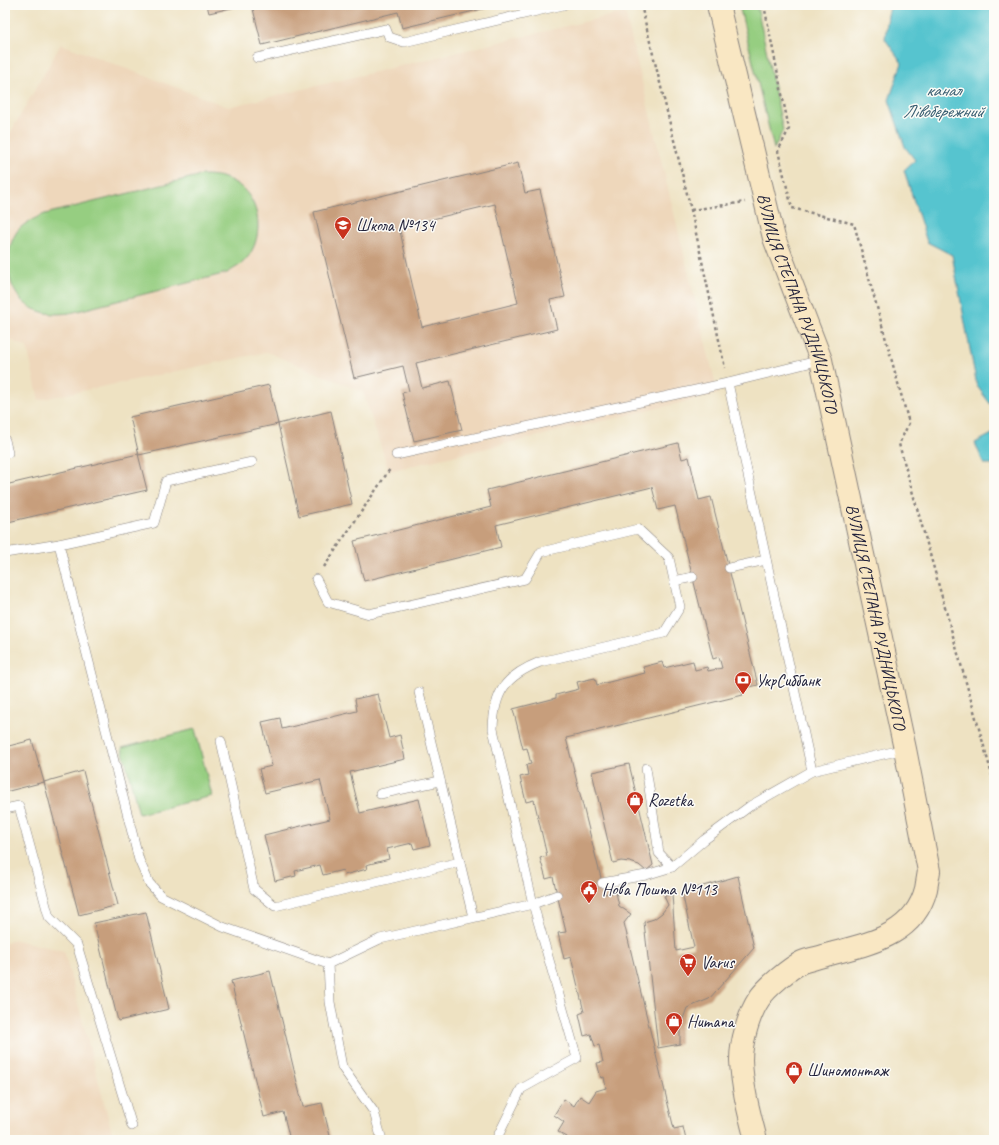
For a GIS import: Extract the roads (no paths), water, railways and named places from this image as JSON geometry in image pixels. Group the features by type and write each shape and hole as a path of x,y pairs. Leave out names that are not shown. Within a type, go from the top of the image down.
{"street":[{"name":"ВУЛИЦЯ СТЕПАНА РУДНИЦЬКОГО","path":"718,5 774,238 821,360 905,749 928,871 926,889 922,900 911,918 902,926 888,936 802,962 781,977 759,998 746,1027 741,1058 744,1091 756,1140"}],"lane":[{"path":"258,58 386,28 389,37 404,42 563,5"},
{"path":"396,456 821,360"},
{"path":"728,382 812,772"},
{"path":"5,440 8,453"},
{"path":"5,553 59,544 154,523 166,481 252,462"},
{"path":"316,579 328,602 369,614 524,578 541,552 638,529 669,558 680,607 664,633 540,662 523,669 509,680 499,694 494,711 493,729 533,904 577,1058 521,1089 496,1140"},
{"path":"59,544 139,860 149,883 161,896 223,927 328,964 380,939 533,904 557,895"},
{"path":"729,568 766,560"},
{"path":"674,581 692,577"},
{"path":"419,692 473,918"},
{"path":"221,741 254,889 275,906 460,862"},
{"path":"602,883 646,875 672,867 704,840 750,806 812,772 905,749"},
{"path":"646,768 659,853 672,867"},
{"path":"380,794 440,781"},
{"path":"5,809 19,806 49,917 77,945 132,1126"},
{"path":"328,964 330,1002 342,1067 374,1112 382,1140"}],"water":[{"name":"канал Лівобережний","path":"891,5 994,5 994,409 977,386 952,255 927,242 904,170 915,160 905,147 889,100 902,63 885,39 888,15"},
{"path":"994,433 994,464 984,464 975,443"}],"place":[{"name":"Школа №134","path":"343,240"},
{"name":"УкрСиббанк","path":"743,695"},
{"name":"Rozetka","path":"635,815"},
{"name":"Нова Пошта №113","path":"589,904"},
{"name":"Varus","path":"688,977"},
{"name":"Humana","path":"674,1036"},
{"name":"Шиномонтаж","path":"794,1085"}]}
